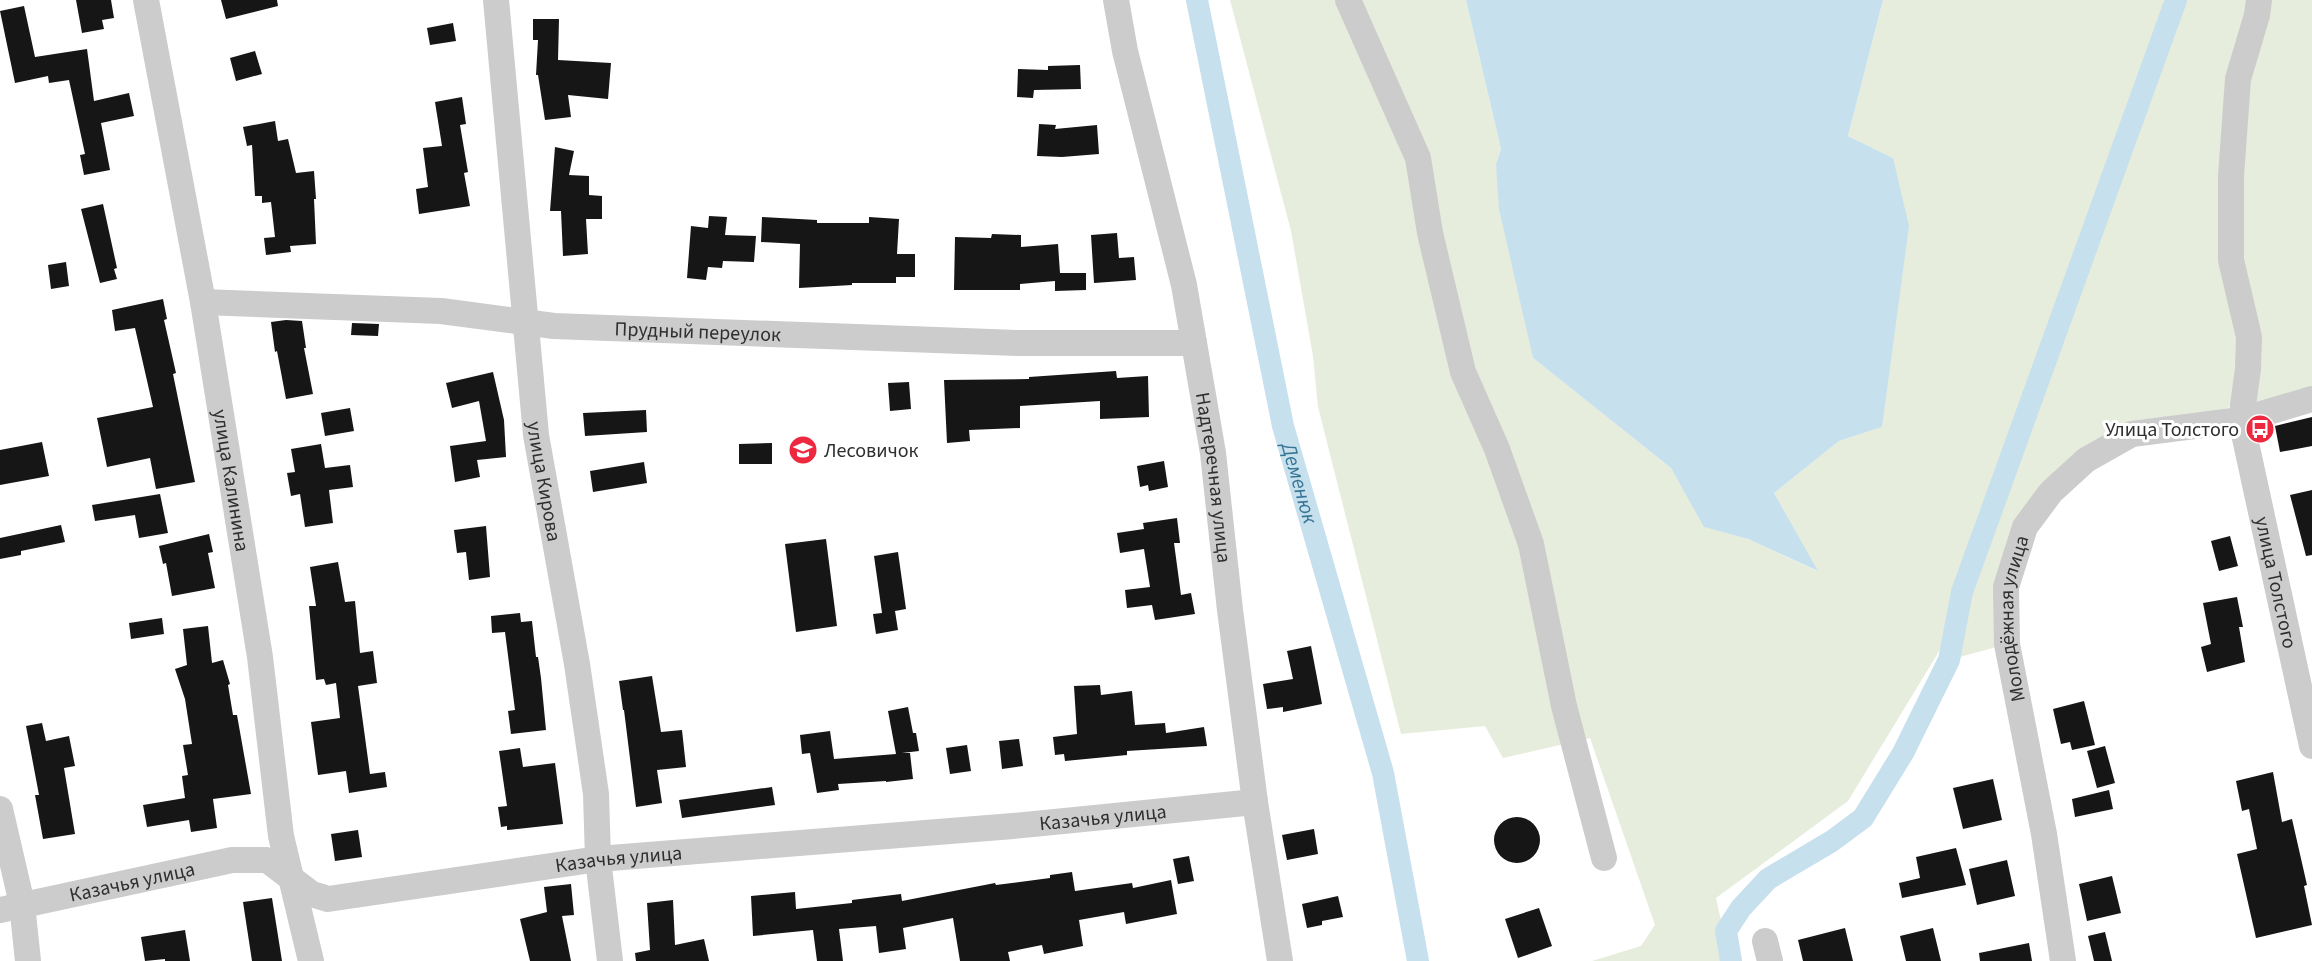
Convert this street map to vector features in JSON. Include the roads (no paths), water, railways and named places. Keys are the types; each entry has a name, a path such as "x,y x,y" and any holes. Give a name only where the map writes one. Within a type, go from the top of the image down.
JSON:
{"street":[{"name":"улица Калинина","path":"146,0 203,302 260,657 281,836 310,961"},
{"name":"улица Кирова","path":"496,0 536,435 577,664 597,794 598,859 610,961"},
{"name":"Надтеречная улица","path":"1116,0 1125,51 1184,285 1213,453 1230,610 1255,802 1280,961"},
{"path":"1348,0 1418,158 1430,233 1464,372 1497,448 1531,544 1563,706 1604,858"},
{"path":"2241,420 2248,369 2249,337 2231,260 2231,176 2238,79 2257,15 2259,0"},
{"name":"Прудный переулок","path":"203,302 441,311 554,326 1018,343 1194,343"},
{"name":"Молодёжная улица","path":"2063,961 2044,834 2007,644 2006,587 2025,527 2051,492 2086,460 2132,434 2241,420 2312,399"},
{"name":"улица Толстого","path":"2241,420 2312,746"},
{"name":"Казачья улица","path":"11,907 232,860 267,860 312,894 328,899 346,898 598,859 1001,827 1255,802"},
{"path":"0,809 11,907 28,961"}],"water":[{"path":"1466,0 1883,0 1848,136 1893,158 1909,226 1882,427 1839,441 1774,493 1818,571 1748,539 1704,527 1671,468 1533,358 1499,209 1496,164 1501,149"}],"waterway":[{"name":"Деменюк","path":"1197,0 1283,426 1383,773 1418,961"},
{"path":"1731,961 1726,931 1741,908 1768,879 1832,841 1863,818 1903,753 1949,660 1962,592 2176,0"}],"place":[{"name":"Улица Толстого","path":"2260,429"},
{"name":"Лесовичок","path":"803,450"}]}
